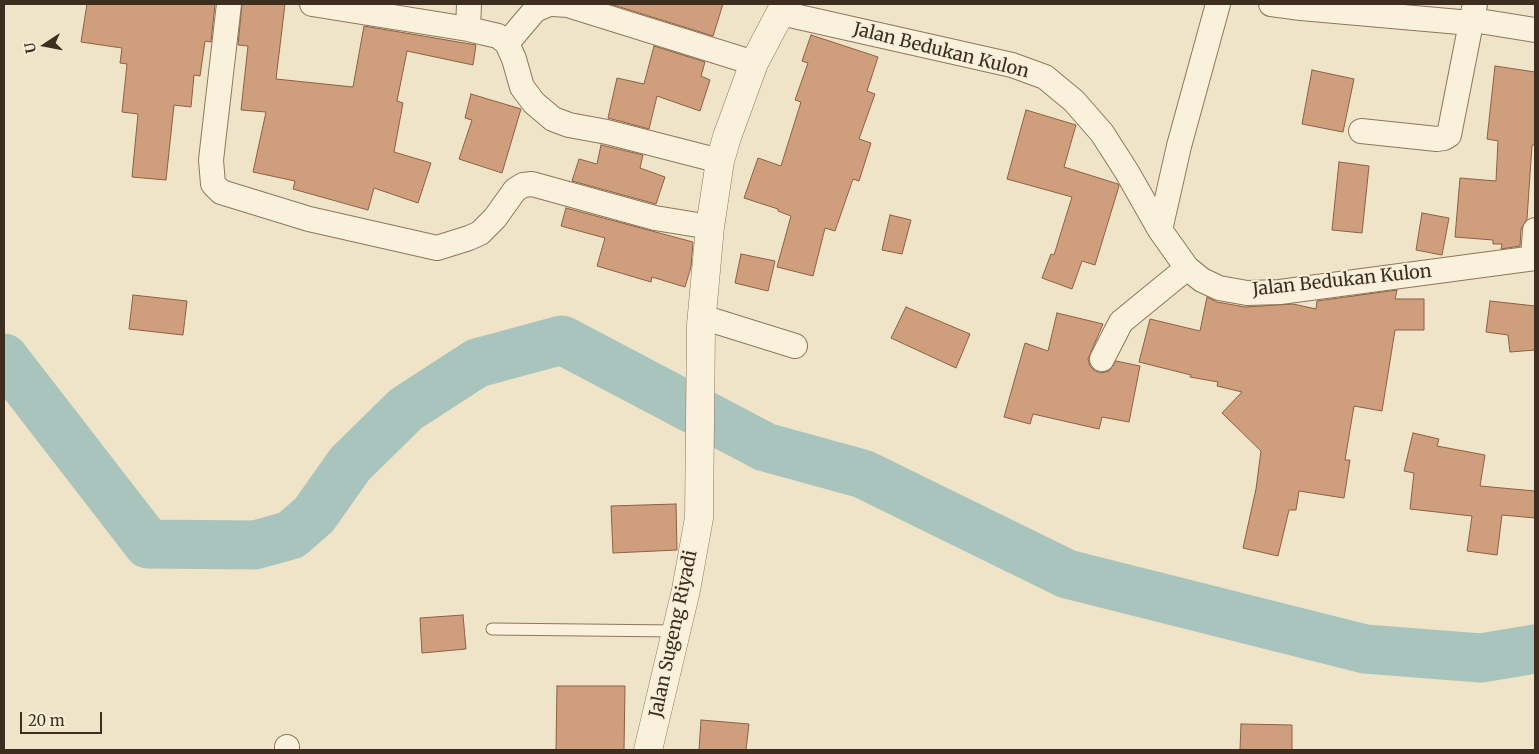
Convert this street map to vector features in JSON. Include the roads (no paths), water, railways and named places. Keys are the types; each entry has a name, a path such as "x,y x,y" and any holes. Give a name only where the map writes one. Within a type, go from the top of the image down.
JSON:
{"street":[{"path":"229,4 211,160 213,184 221,192 309,219 437,248 480,233 495,218 515,190 523,185 532,184 655,218 710,227"},
{"path":"312,4 468,29 498,36 507,43 522,87 534,103 553,119 569,125 607,132 720,161"},
{"path":"468,29 469,4"},
{"path":"507,43 535,10 549,4"},
{"path":"553,4 568,4 754,63"},
{"path":"1160,230 1179,146 1218,4"},
{"path":"1271,4 1301,8 1473,16 1535,30"},
{"name":"Jalan Sugeng Riyadi","path":"648,750 686,590 699,518 701,321 710,227 720,161 729,130 754,63 783,9"},
{"name":"Jalan Bedukan Kulon","path":"783,9 1012,64 1045,77 1074,101 1102,133 1160,230 1187,268 1202,280 1219,288 1247,293 1272,292 1534,258"},
{"path":"1361,131 1437,139 1449,135 1473,16"},
{"path":"1534,258 1535,230"},
{"path":"1102,359 1120,322 1187,268"},
{"path":"701,321 795,346"}],"lane":[{"path":"492,629 676,631"}],"waterway":[{"path":"4,358 148,544 255,545 291,535 314,515 350,464 406,409 477,363 562,340 765,447 863,474 1067,574 1365,649 1481,658 1535,649"}]}
